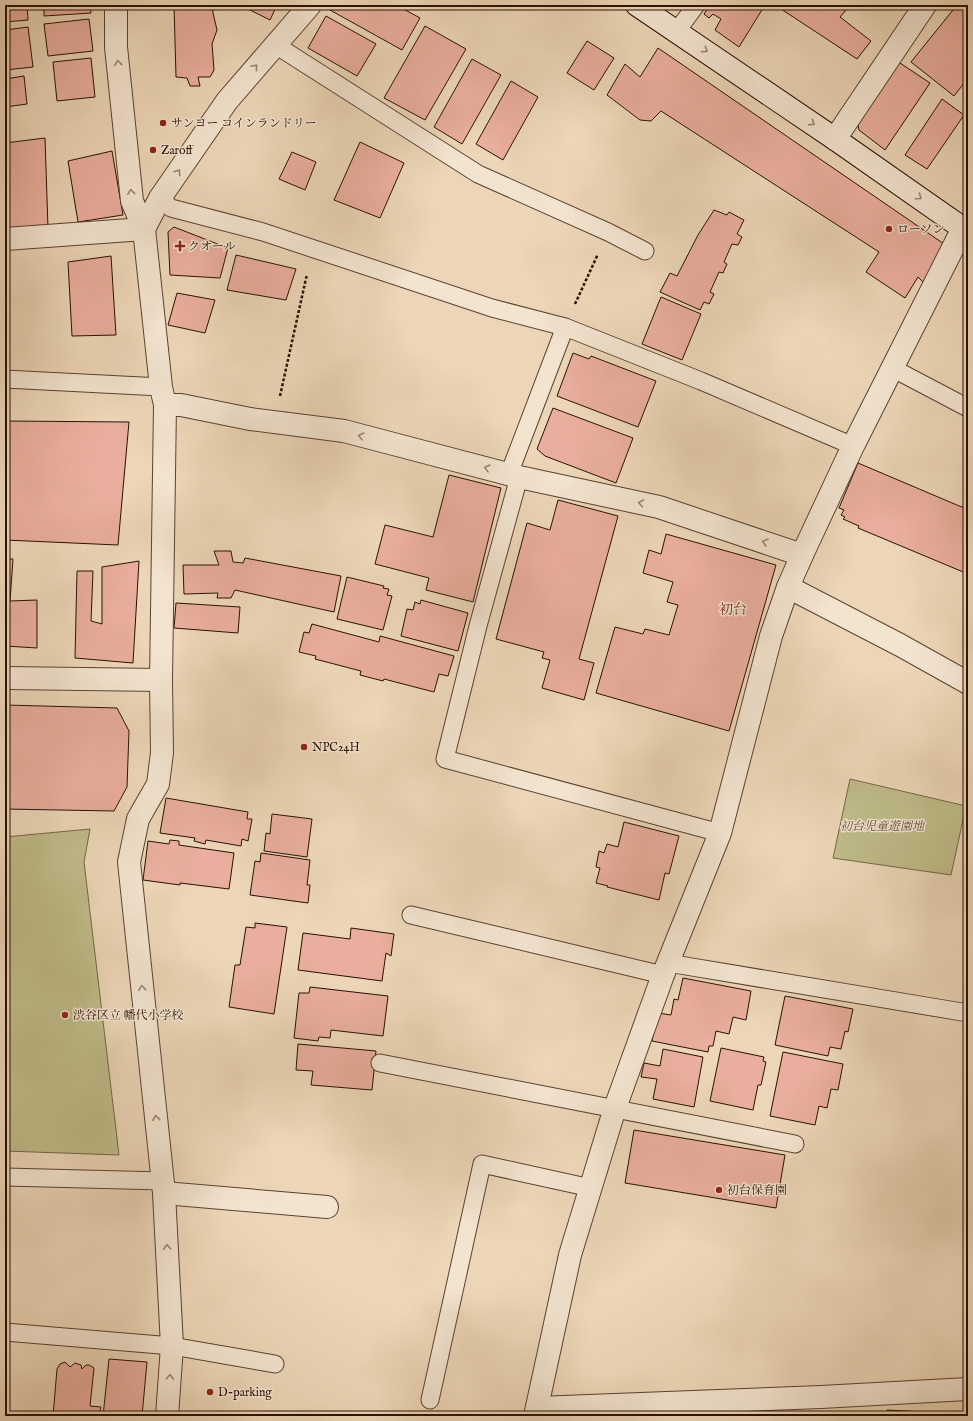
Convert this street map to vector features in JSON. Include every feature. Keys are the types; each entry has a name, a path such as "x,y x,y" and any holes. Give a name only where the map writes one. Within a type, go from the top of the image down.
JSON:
{"street":[{"path":"116,5 116,48 132,201 144,229 163,396 161,680 162,753 158,784 138,819 129,862 163,1187 172,1346 167,1416"},
{"path":"144,229 160,198 227,101 274,44 310,5"},
{"path":"637,5 966,226 853,446 788,587 771,636 720,833 666,969 615,1108 570,1255 536,1412 968,1389"},
{"path":"836,139 925,5"},
{"path":"5,239 144,229"},
{"path":"163,396 181,404 250,419 344,431 514,475 659,506 802,555"},
{"path":"788,587 900,645 968,684"},
{"path":"5,678 161,680"},
{"path":"163,1187 327,1207"}],"lane":[{"path":"677,32 696,5"},
{"path":"274,44 478,174 608,232 645,251"},
{"path":"160,198 171,208 263,232 492,308 565,327 701,381 853,446"},
{"path":"565,327 514,475 445,759 720,833"},
{"path":"892,368 968,408"},
{"path":"5,379 163,396"},
{"path":"411,915 666,969 968,1012"},
{"path":"380,1063 795,1144"},
{"path":"430,1400 482,1164 591,1188"},
{"path":"5,1177 163,1187"},
{"path":"5,1332 172,1346 275,1364"}],"path":[{"path":"565,327 608,232"},
{"path":"274,422 298,310 313,249"}],"green space":[{"name":"初台児童遊園地","path":"850,779 966,806 951,875 833,858"},
{"path":"90,829 84,862 119,1155 5,1151 5,837"}],"building":[{"path":"5,5 27,5 28,20 5,22"},
{"path":"44,5 90,5 91,13 44,16"},
{"path":"174,5 213,5 213,13 217,30 212,44 214,70 210,77 198,77 200,86 190,86 187,78 176,77"},
{"path":"240,5 277,5 270,20"},
{"path":"333,5 396,5 420,18 402,50 330,10"},
{"path":"710,5 765,5 739,47 715,30 721,19 713,14 709,18 704,14"},
{"path":"775,5 839,5 846,10 840,17 871,41 857,59"},
{"path":"957,5 968,5 968,78 954,96 911,62"},
{"path":"326,16 376,44 357,76 308,48"},
{"path":"89,19 93,51 48,56 44,24"},
{"path":"425,26 466,49 425,120 384,98"},
{"path":"28,27 33,67 5,70 5,30"},
{"path":"587,41 614,58 594,90 567,73"},
{"path":"658,48 947,246 924,283 918,277 905,298 866,272 879,252 661,111 651,121 640,120 607,95 625,64 640,77"},
{"path":"91,58 95,97 57,101 53,62"},
{"path":"472,59 501,75 462,144 434,127"},
{"path":"897,61 930,83 885,150 859,130 857,119"},
{"path":"24,76 27,104 5,107 5,79"},
{"path":"511,81 538,97 503,160 476,144"},
{"path":"942,99 964,115 927,169 905,155"},
{"path":"45,138 48,228 5,230 5,143"},
{"path":"360,142 404,163 380,218 334,200"},
{"path":"112,151 123,215 78,222 68,161"},
{"path":"292,152 316,162 305,190 279,179"},
{"path":"714,210 727,215 729,212 744,220 737,234 742,237 738,245 732,244 724,262 727,264 723,273 719,272 710,292 714,294 709,304 704,302 700,310 660,292 670,273 677,276 698,235"},
{"path":"174,227 228,248 220,278 170,275 168,232"},
{"path":"236,255 296,269 286,300 227,290"},
{"path":"111,256 116,335 72,336 68,262"},
{"path":"177,293 215,300 205,333 168,325"},
{"path":"661,297 701,314 682,360 642,344"},
{"path":"573,353 589,359 591,356 656,381 638,427 557,396"},
{"path":"553,408 633,438 616,483 545,456 537,449"},
{"path":"5,421 129,422 118,545 5,540"},
{"path":"858,463 964,508 968,498 968,574 858,528 859,526 843,519 845,517 841,515 844,510 839,508"},
{"path":"449,475 501,488 473,602 426,590 429,578 375,564 385,525 433,537"},
{"path":"558,500 618,516 579,659 594,663 584,700 542,688 550,660 542,658 544,652 496,639 527,523 550,530"},
{"path":"666,534 776,565 729,731 596,693 615,627 643,634 645,629 669,635 678,605 667,602 673,582 643,573 649,550 661,554"},
{"path":"214,551 231,551 233,562 243,563 245,558 341,576 334,612 235,590 231,598 217,598 218,593 184,594 183,565 219,565"},
{"path":"5,559 13,559 10,601 37,600 37,648 5,646"},
{"path":"139,561 133,663 75,658 77,571 93,571 91,621 102,624 102,567"},
{"path":"347,577 384,586 383,588 389,589 387,595 392,596 383,630 337,619"},
{"path":"421,600 468,613 458,651 401,636 407,609 413,610 415,602 420,604"},
{"path":"176,603 240,607 238,633 174,628"},
{"path":"312,624 379,642 380,636 454,656 448,676 439,674 434,692 384,679 383,681 360,675 361,671 315,659 316,656 299,652 304,632 309,633"},
{"path":"5,705 117,708 129,731 127,787 114,811 5,809"},
{"path":"166,798 248,812 247,819 252,819 248,841 242,839 241,846 206,840 205,844 194,841 195,838 160,833"},
{"path":"272,814 312,819 307,857 264,851 266,833 270,834"},
{"path":"624,822 679,836 669,874 665,873 659,900 596,883 600,868 596,867 599,851 604,853 607,844 618,847"},
{"path":"170,840 179,841 179,845 234,853 229,889 143,880 148,841 169,844"},
{"path":"261,853 310,860 307,885 310,885 308,903 250,895 255,861 260,862"},
{"path":"255,923 287,927 274,1014 229,1007 235,965 240,965 246,927 255,928"},
{"path":"351,928 394,934 391,956 386,953 382,981 298,970 303,933 350,939"},
{"path":"683,978 751,991 746,1020 733,1017 729,1034 716,1031 713,1046 709,1046 708,1052 652,1041 658,1013 671,1015 674,999 678,1000"},
{"path":"310,987 388,996 383,1036 331,1030 330,1038 319,1037 318,1041 294,1038 299,993 309,993"},
{"path":"785,996 853,1009 848,1032 845,1031 841,1049 830,1047 828,1056 775,1045"},
{"path":"298,1044 376,1051 372,1090 311,1085 313,1071 296,1070"},
{"path":"721,1048 764,1057 763,1061 766,1062 761,1085 758,1085 753,1110 710,1101"},
{"path":"663,1049 703,1057 694,1107 653,1099 657,1079 641,1077 644,1063 660,1066"},
{"path":"783,1052 843,1064 838,1090 831,1089 827,1108 819,1106 815,1125 770,1116"},
{"path":"634,1130 785,1155 776,1208 625,1183"},
{"path":"109,1359 147,1362 142,1416 103,1416"},
{"path":"65,1362 70,1367 75,1363 81,1365 82,1369 86,1365 94,1368 90,1406 101,1407 99,1416 53,1416 57,1369 60,1364"},
{"path":"887,1410 927,1412 927,1416 887,1416"},
{"path":"741,1411 792,1416 741,1416"}],"place":[{"name":"サンヨー コインランドリー","path":"163,123"},
{"name":"Zaroff","path":"153,150"},
{"name":"ローソン","path":"889,229"},
{"name":"クオール","path":"180,246"},
{"name":"NPC24H","path":"304,747"},
{"name":"渋谷区立 幡代小学校","path":"65,1015"},
{"name":"初台保育園","path":"719,1190"},
{"name":"D-parking","path":"210,1392"}],"district":[{"name":"初台","path":"733,609"}]}
